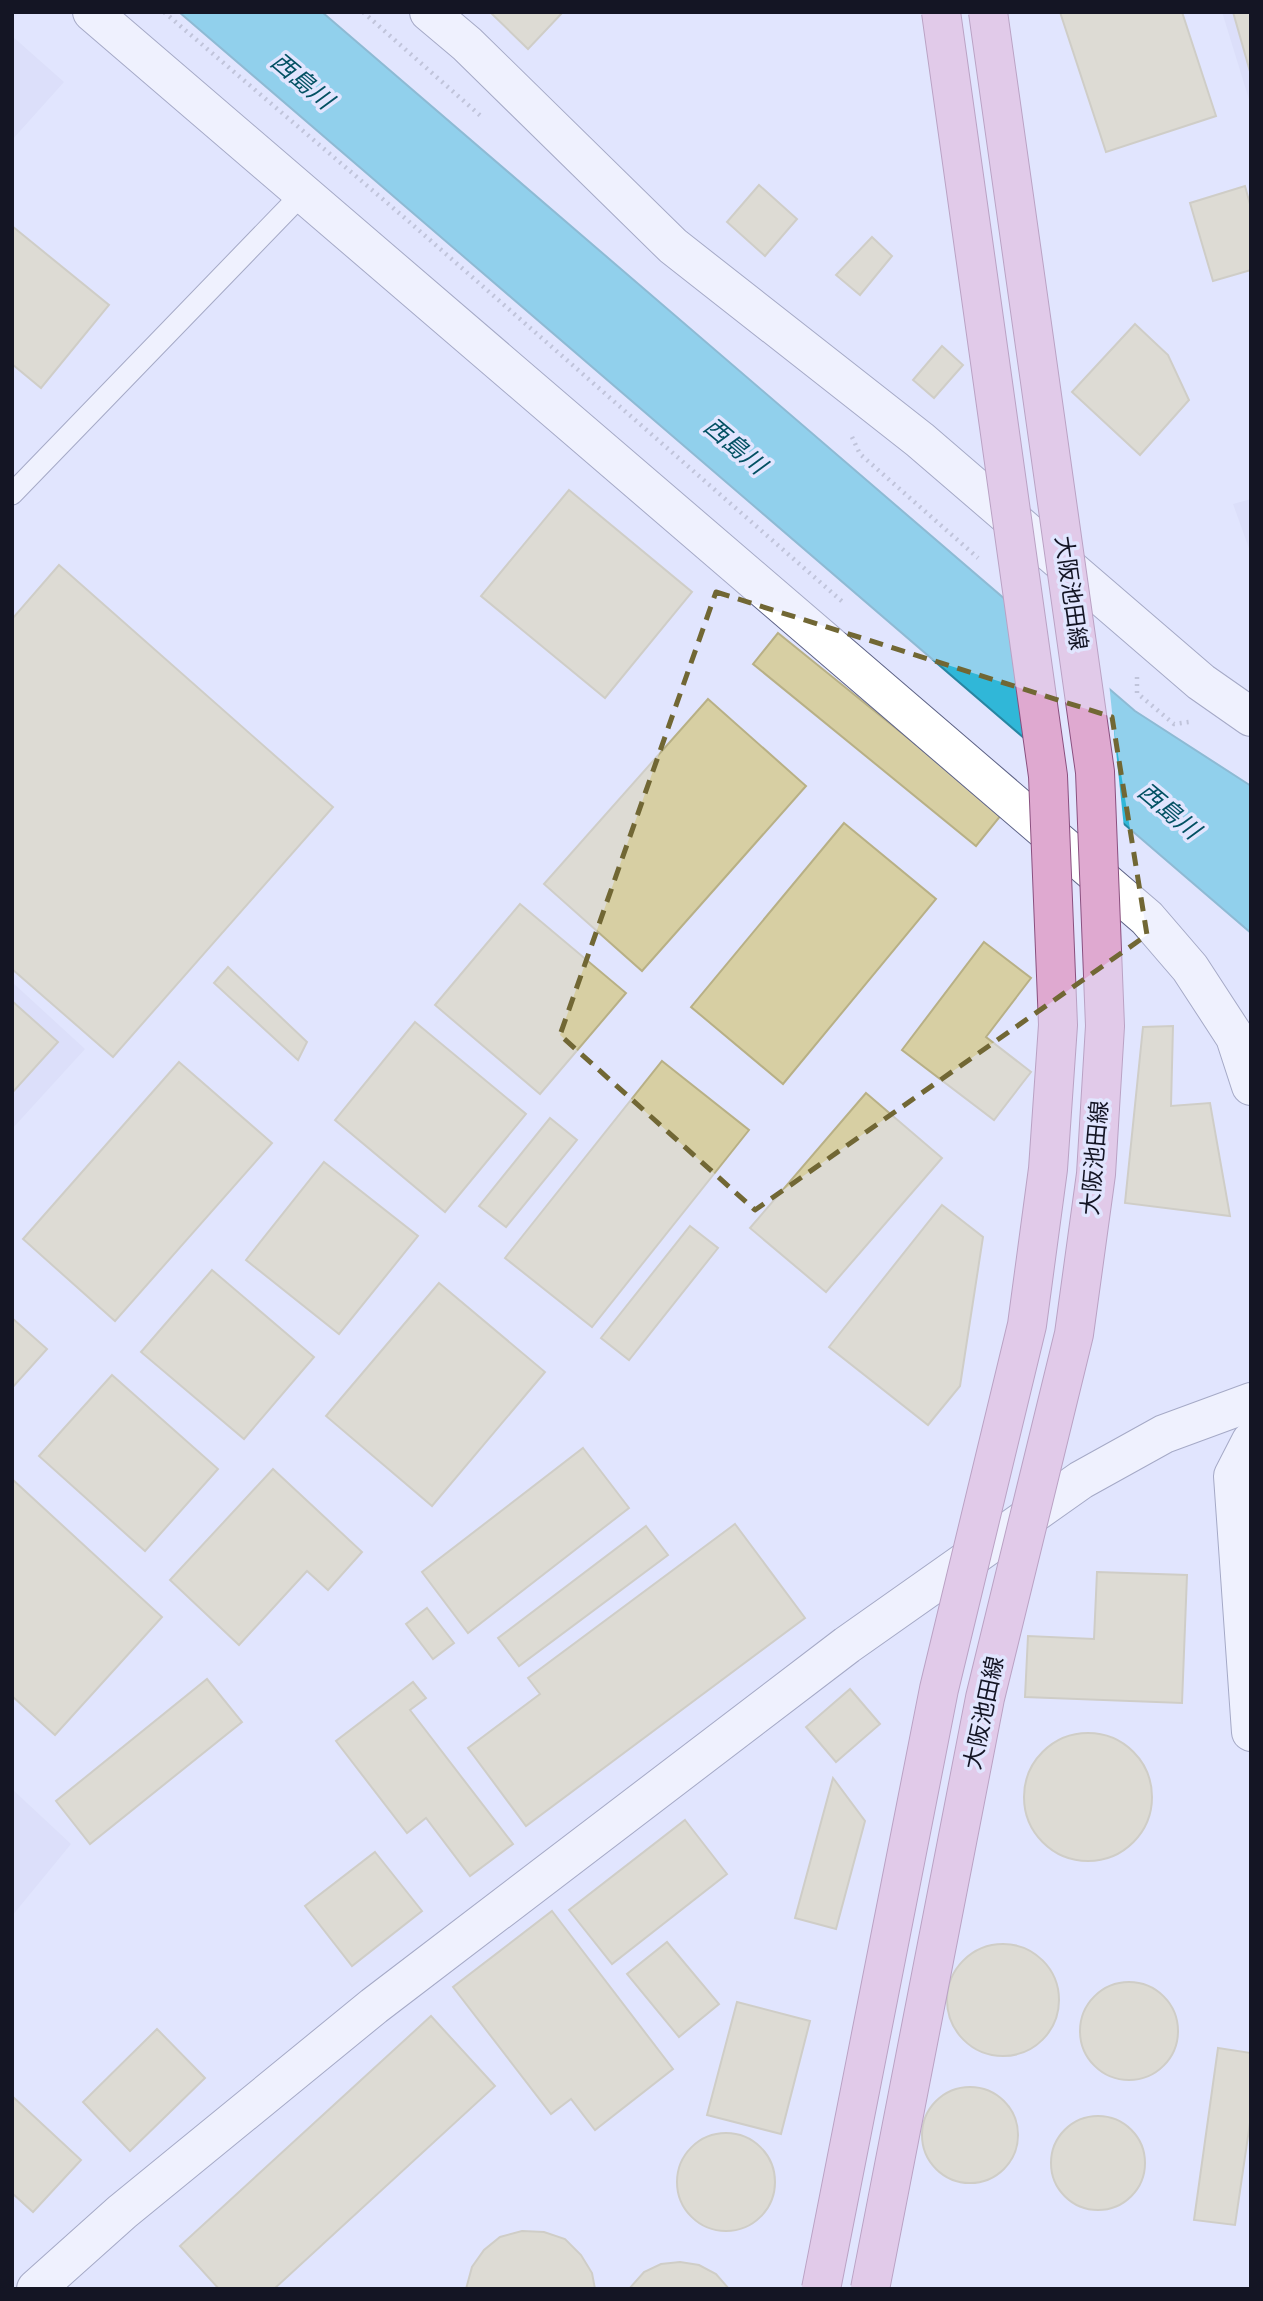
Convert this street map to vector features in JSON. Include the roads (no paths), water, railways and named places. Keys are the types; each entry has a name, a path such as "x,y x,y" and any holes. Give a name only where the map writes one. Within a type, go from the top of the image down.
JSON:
{"main road":[{"name":"大阪池田線","path":"821,2289 939,1689 1027,1325 1048,1169 1058,1025 1048,776 941,12"},
{"name":"大阪池田線","path":"870,2289 985,1698 1074,1334 1096,1174 1105,1026 1095,772 988,12"}],"street":[{"path":"92,12 1147,918 1190,968 1235,1037 1251,1086"},
{"path":"429,12 467,44 673,246 920,440 1201,682 1251,717"},
{"path":"36,2289 122,2212 374,2006 847,1645 1081,1479 1164,1434 1251,1402"},
{"path":"1251,1441 1233,1476 1251,1732"}],"lane":[{"path":"12,494 303,193"}],"water":[{"name":"西島川","path":"179,12 322,12 1135,711 1251,786 1251,933"}]}
